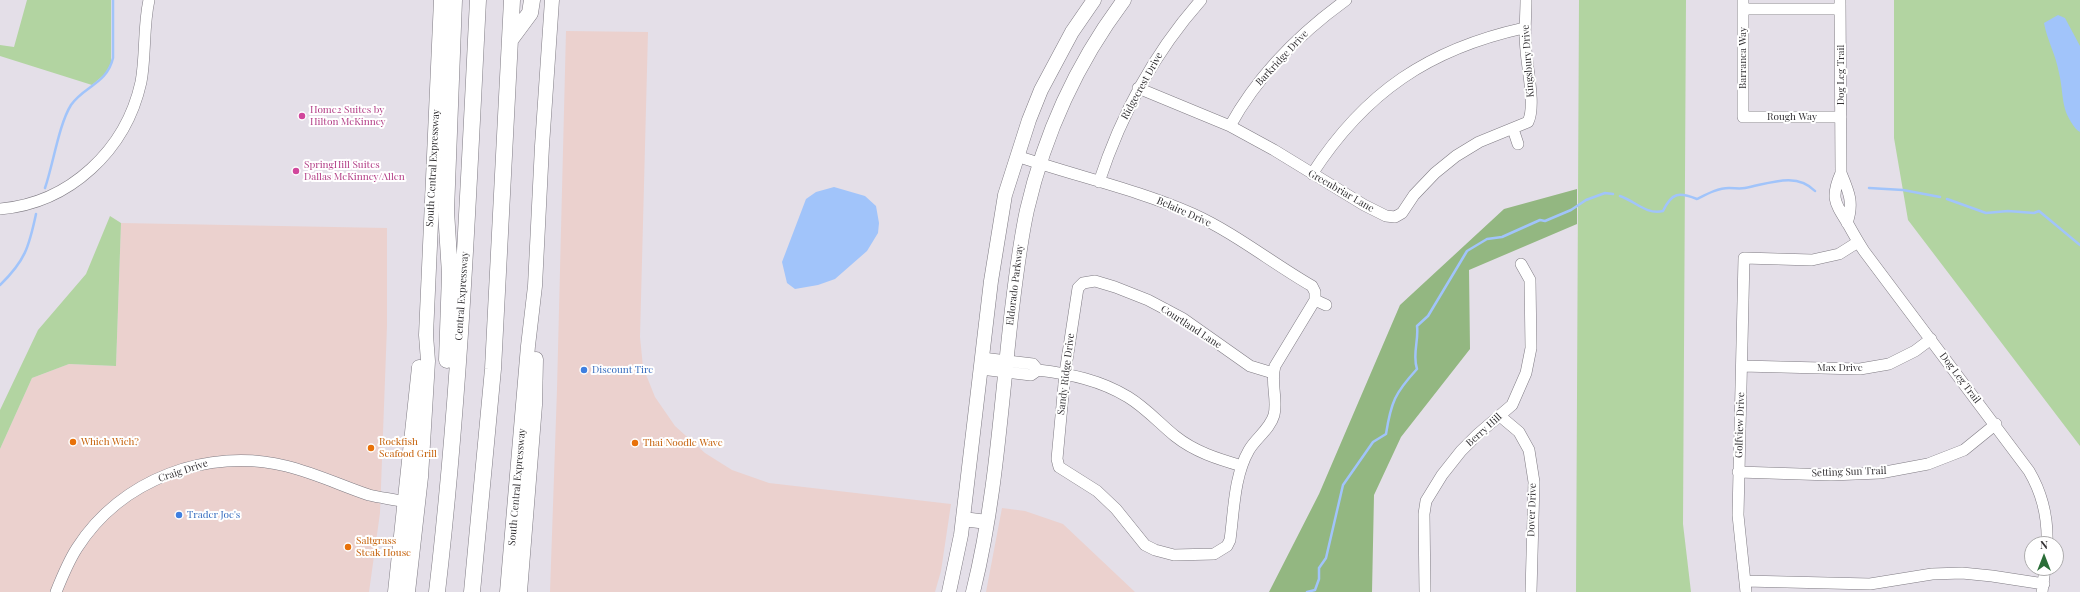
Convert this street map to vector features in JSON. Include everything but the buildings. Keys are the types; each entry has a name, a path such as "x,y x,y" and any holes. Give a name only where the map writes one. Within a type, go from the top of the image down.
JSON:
{"highway":[{"path":"452,446 446,368 450,274 446,211 454,0"},
{"name":"Central Expressway","path":"437,592 452,446 466,230 478,0"},
{"path":"472,592 493,369 512,0"},
{"path":"510,40 530,13 532,0"}],"main road":[{"name":"South Central Expressway","path":"408,592 421,477 428,361 426,335 441,0"},
{"name":"South Central Expressway","path":"507,592 528,346 535,286 542,146 552,0"},
{"path":"949,592 961,535 981,364 1001,213 1017,156 1041,90 1072,32 1094,0"},
{"name":"Eldorado Parkway","path":"973,592 987,522 1005,366 1023,231 1040,164 1066,94 1092,46 1124,0"},
{"path":"1072,32 1092,46"},
{"name":"South Central Expressway","path":"520,592 535,405 538,312 535,286"},
{"name":"South Central Expressway","path":"395,592 419,363 426,335"},
{"path":"963,519 987,522"},
{"path":"956,592 963,567 961,535"}],"street":[{"path":"0,210 37,202 72,185 93,169 116,142 133,109 140,82 149,0"},
{"name":"Ridgecrest Drive","path":"1099,182 1108,154 1138,88 1162,49 1201,0"},
{"name":"Barkridge Drive","path":"1230,126 1240,108 1274,63 1317,22 1346,0"},
{"name":"Kingsbury Drive","path":"1526,0 1524,28 1530,74 1531,112 1528,122"},
{"path":"1743,4 1840,5"},
{"name":"Barranca Way","path":"1743,4 1743,117"},
{"name":"Dog Leg Trail","path":"1840,5 1841,173 1850,199 1851,211 1847,223"},
{"path":"1312,174 1328,150 1350,123 1375,99 1402,78 1432,60 1463,45 1496,34 1524,28"},
{"name":"Greenbriar Lane","path":"1138,88 1230,126 1274,150 1364,205 1386,216 1395,217 1402,213 1414,195 1435,173 1456,156 1479,142 1528,122"},
{"name":"Rough Way","path":"1743,117 1841,117"},
{"path":"1513,129 1518,144"},
{"name":"Belaire Drive","path":"1017,156 1151,197 1179,208 1233,235 1312,286 1315,292 1315,300"},
{"name":"Dog Leg Trail","path":"1841,173 1835,186 1835,203 1858,242 1996,424 2035,480 2046,518 2047,536"},
{"name":"Golfview Drive","path":"1745,586 1739,526 1738,472 1744,258 1812,260 1839,254 1858,242"},
{"name":"Berry Hill","path":"1425,592 1424,514 1426,501 1442,475 1478,434 1512,405 1526,373 1531,348 1530,280 1521,264"},
{"name":"Courtland Lane","path":"1083,283 1095,281 1148,300 1182,318 1250,366 1273,374"},
{"name":"Sandy Ridge Drive","path":"1083,283 1078,288 1065,374 1057,459 1059,467 1097,491 1116,509 1145,545 1155,550 1174,555 1214,554 1227,546 1230,540 1237,489 1242,466"},
{"path":"981,364 1005,366 1031,375 1038,370 1079,376 1105,385 1122,394 1150,413 1191,447 1212,457 1242,466 1250,449 1269,425 1274,415 1275,404 1273,374 1278,359 1315,300 1326,305"},
{"name":"Max Drive","path":"1742,366 1860,369 1889,364 1915,351 1931,339"},
{"name":"Dover Drive","path":"1500,416 1519,432 1529,450 1534,482 1531,592"},
{"name":"Setting Sun Trail","path":"1738,472 1831,475 1880,473 1921,465 1964,450 1996,424"},
{"name":"Craig Drive","path":"56,592 77,548 93,528 115,506 155,479 196,465 219,460 246,460 286,466 371,495 405,502"},
{"path":"1745,586 1870,584 1932,574 1962,573 1992,576 2043,588 2044,576"}],"shaded area":[{"path":"566,31 648,32 640,337 643,367 655,397 675,426 705,453 732,470 769,483 951,504 941,571 935,592 550,592 557,389"},
{"path":"121,223 387,228 387,326 380,513 369,592 0,592 0,449 32,378 69,364 116,366"},
{"path":"1002,508 1025,511 1063,524 1135,592 986,592"}],"green space":[{"path":"27,0 111,0 111,63 105,74 92,85 0,56 0,45 14,47"},
{"path":"1579,0 1686,0 1683,524 1691,592 1576,592"},
{"path":"1894,0 2080,0 2080,446 1908,220 1894,138"},
{"path":"1577,189 1577,224 1469,270 1470,349 1401,437 1374,495 1372,592 1269,592 1319,494 1400,305 1504,209"},
{"path":"110,216 121,223 116,366 69,364 32,378 0,449 0,410 38,330 86,274"}],"water":[{"path":"2058,15 2065,18 2080,46 2080,132 2071,122 2065,109 2058,66 2044,23"},
{"path":"834,187 865,196 876,206 879,223 878,233 867,251 835,279 818,285 795,289 787,283 782,262 806,199 816,192"}],"waterway":[{"path":"45,188 63,123 71,105 82,93 101,79 110,67 113,58 113,0"},
{"path":"1620,196 1646,209 1657,212 1663,211 1670,200 1677,195 1685,195 1697,199 1721,189 1745,188 1782,180 1799,182 1807,185 1815,191"},
{"path":"1869,188 1903,190 1940,197"},
{"path":"1307,592 1315,590 1319,579 1319,568 1326,558 1343,485 1373,442 1386,434 1395,398 1417,369 1415,358 1417,326 1428,316 1467,251 1487,239 1502,237 1540,220 1545,221 1571,210 1586,200 1605,193 1613,194"},
{"path":"1947,199 1986,213 2008,211 2034,213 2039,211 2080,245"},
{"path":"0,285 21,261 31,236 36,214"}],"place":[{"name":"Home2 Suites by Hilton McKinney","path":"302,116"},
{"name":"SpringHill Suites Dallas McKinney/Allen","path":"296,171"},
{"name":"Discount Tire","path":"584,370"},
{"name":"Which Wich?","path":"73,442"},
{"name":"Thai Noodle Wave","path":"635,443"},
{"name":"Rockfish Seafood Grill","path":"371,448"},
{"name":"Trader Joe's","path":"179,515"},
{"name":"Saltgrass Steak House","path":"348,547"}]}
